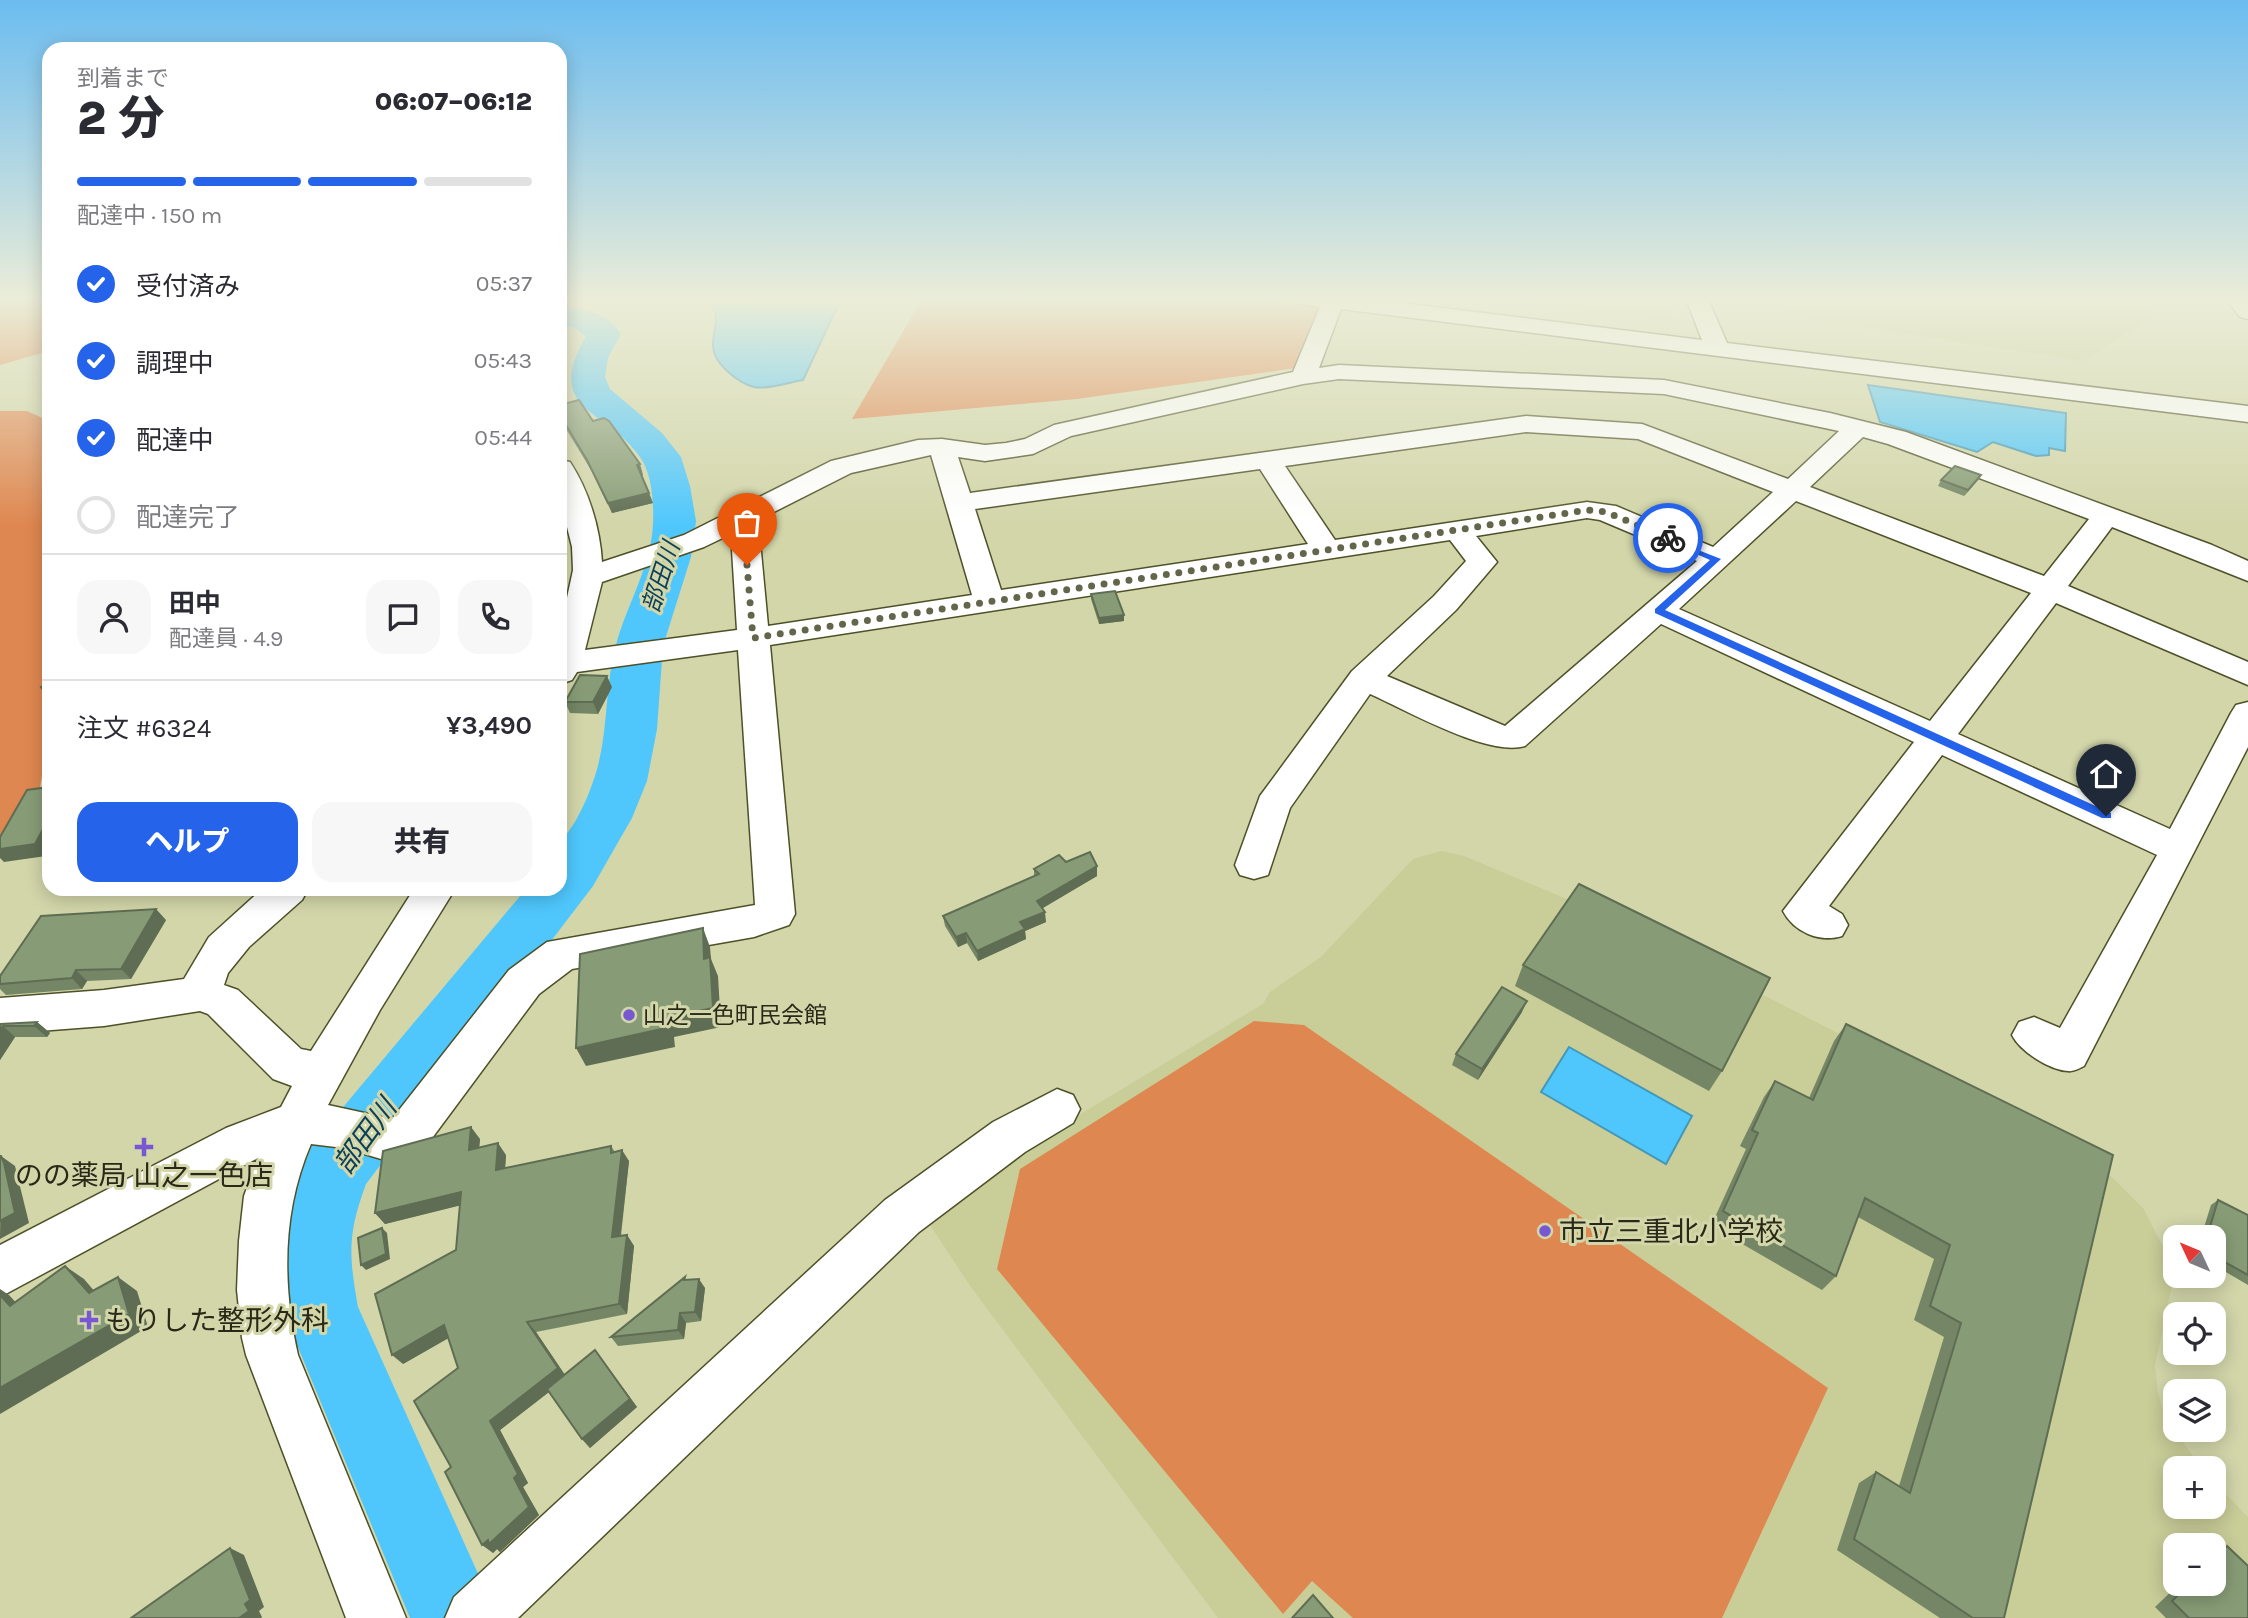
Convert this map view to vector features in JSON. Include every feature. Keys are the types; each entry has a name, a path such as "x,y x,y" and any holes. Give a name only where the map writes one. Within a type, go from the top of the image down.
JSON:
{"street":[{"path":"1068,460 1063,430 1321,375"},
{"path":"1393,375 1664,387 1858,428 1897,438 2202,551 2248,572"},
{"path":"1935,375 2248,414"},
{"path":"2062,390 2248,431"},
{"path":"959,503 1068,460 1268,460 1526,424 1642,432 2049,589 2248,674"},
{"path":"1364,679 1498,737 1513,738 1717,559 1858,428"},
{"path":"578,595 654,555 694,541 841,467 918,448 943,447 985,453 1033,446 1068,460"},
{"path":"943,447 989,601"},
{"path":"1268,460 1327,550"},
{"path":"567,482 586,531 578,595 567,645"},
{"path":"567,667 1587,510 1606,512 1717,559"},
{"path":"0,1272 242,1143 320,1125 388,1140 405,1138 524,982 561,954 754,921 775,914 744,516"},
{"path":"1828,925 1803,911 2106,516"},
{"path":"1254,865 1273,805 1364,679 1445,603 1482,562 1457,530"},
{"path":"1658,611 2179,849"},
{"path":"2034,1035 2069,1053 2179,849 2248,713"},
{"path":"200,994 205,971 222,948 281,896"},
{"path":"376,1618 322,1488 272,1355 263,1319 260,1286 268,1194 320,1125 325,1072 372,989 431,896"},
{"path":"0,1016 104,1008 200,994 223,1002 289,1066 325,1072"},
{"path":"488,1607 902,1216 1009,1137 1057,1109"}],"shaded area":[{"path":"878,375 1250,375 1077,399 852,419"},
{"path":"0,411 27,411 42,418 42,775 38,800 0,847"},
{"name":"市立三重北小学校","path":"1441,851 1464,856 1574,902 1773,1000 2088,1161 2113,1178 2143,1208 2163,1247 2163,1288 2171,1288 2168,1302 2163,1302 2163,1327 2155,1365 2163,1411 2163,1442 2183,1442 2193,1456 2163,1456 2163,1519 2226,1519 2226,1494 2248,1517 2248,1618 1218,1618 971,1287 928,1222 1021,1150 1263,1004 1270,992 1321,957 1413,859"},
{"path":"1254,1021 1304,1025 1828,1388 1722,1618 1353,1618 1312,1581 1283,1614 997,1269 1020,1169"}],"water":[{"path":"732,375 806,375 803,380 759,388"},
{"path":"1868,385 2066,413 2065,451 2049,448 2049,455 2036,456 1993,442 1977,452 1880,422"},
{"path":"1569,1047 1692,1116 1666,1164 1541,1092"}],"building":[{"path":"579,400 593,421 604,418 609,421 640,464 637,465 649,493 608,503 567,427 567,403"},
{"path":"1955,466 1981,475 1968,490 1941,480"},
{"path":"1115,591 1124,615 1099,618 1091,594"},
{"path":"580,675 607,676 593,702 567,702"},
{"path":"42,788 42,831 35,844 0,849 0,837 27,790"},
{"path":"1090,852 1097,866 1037,901 1045,912 1020,922 1025,929 977,951 966,933 956,937 943,916 1039,874 1034,869 1059,855 1066,862"},
{"path":"1579,884 1770,978 1722,1071 1523,965"},
{"path":"156,909 121,969 76,970 72,978 0,984 0,976 41,916"},
{"path":"703,928 704,959 710,957 713,1008 666,1018 666,1028 576,1048 580,954"},
{"path":"1502,987 1527,1001 1482,1069 1456,1054"},
{"path":"37,1022 34,1026 3,1026 0,1030 0,1024"},
{"path":"1846,1024 2113,1155 2004,1618 1973,1618 1854,1539 1876,1472 1910,1493 1961,1323 1930,1306 1950,1245 1865,1198 1836,1276 1723,1211 1758,1133 1752,1130 1775,1081 1813,1100"},
{"path":"471,1127 469,1150 498,1143 496,1170 611,1146 611,1153 622,1150 612,1237 627,1235 619,1304 527,1322 558,1368 490,1421 518,1474 514,1478 529,1507 489,1544 488,1540 482,1545 445,1472 451,1467 414,1401 458,1368 444,1325 392,1355 375,1294 456,1250 461,1192 375,1213 383,1151"},
{"path":"0,1156 15,1213 0,1221"},
{"path":"2218,1200 2248,1215 2248,1275 2226,1263 2226,1225 2211,1225"},
{"path":"382,1228 386,1254 361,1265 358,1238"},
{"path":"65,1266 89,1293 118,1277 129,1314 0,1388 0,1295 10,1306"},
{"path":"685,1277 684,1280 699,1279 695,1312 680,1313 678,1330 611,1337"},
{"path":"595,1350 630,1399 582,1439 547,1389"},
{"path":"2226,1547 2248,1566 2248,1618 2189,1618 2172,1601 2177,1596 2226,1596"},
{"path":"230,1548 250,1600 245,1604 249,1611 239,1618 131,1618"},
{"path":"1313,1595 1333,1618 1292,1618"}],"waterway":[{"name":"部田川","path":"567,877 595,836 620,781 632,729 639,646 664,575 675,521 670,486 661,457 648,441 592,392 588,375"},
{"name":"部田川","path":"454,1618 321,1311 312,1253 322,1206 338,1166 553,896"}],"way so far":[{"path":"747,565 753,638 1587,510 1606,512 1668,538"}],"place":[{"name":"山之一色町民会館","path":"629,1015"},
{"name":"のの薬局 山之一色店","path":"144,1147"},
{"name":"市立三重北小学校","path":"1545,1231"},
{"name":"もりした整形外科","path":"89,1320"}],"route":[{"path":"1668,538 1717,559 1658,611 2106,816"}]}
